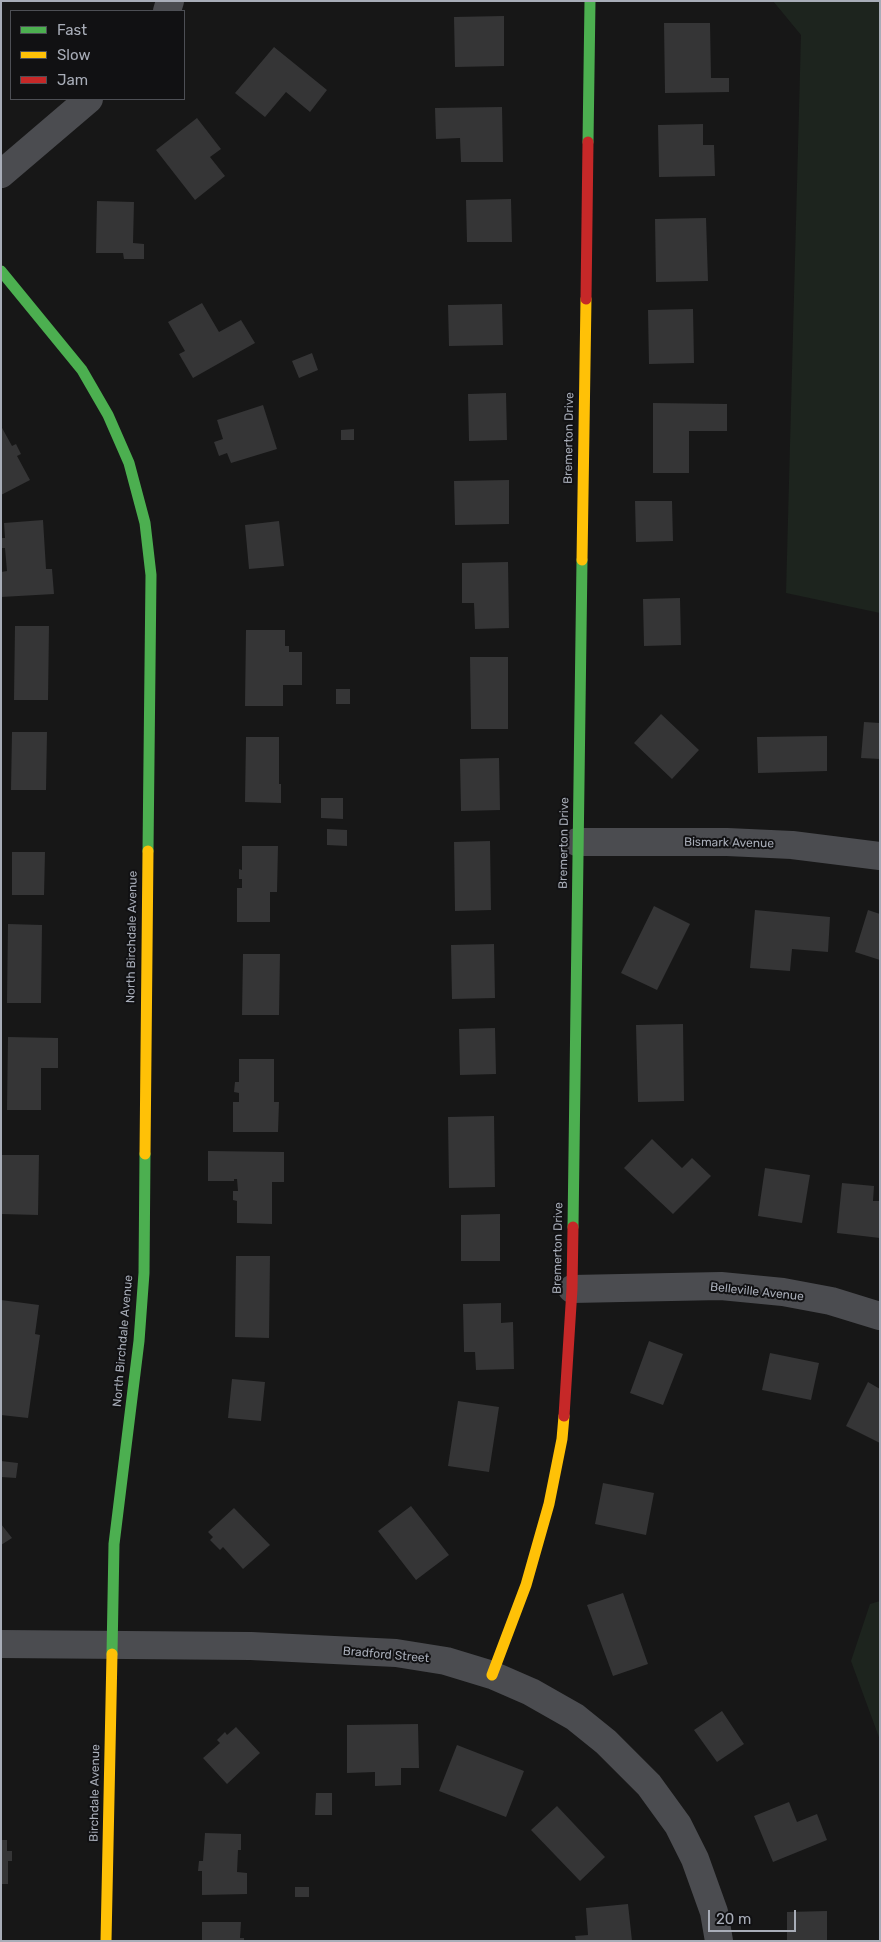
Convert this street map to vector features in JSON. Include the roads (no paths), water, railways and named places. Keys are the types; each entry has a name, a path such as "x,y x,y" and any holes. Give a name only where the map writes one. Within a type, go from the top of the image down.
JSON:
{"street":[{"name":"Bremerton Drive","path":"492,1675 526,1585 548,1504 562,1439 572,1288 590,1"},
{"path":"1,174 88,100"},
{"name":"North Birchdale Avenue","path":"1,271 68,351 108,415 129,463 145,523 152,576 144,1273 139,1341 114,1544 111,1645"},
{"name":"Bismark Avenue","path":"578,842 727,842 792,845 880,856"},
{"name":"Belleville Avenue","path":"572,1288 721,1286 783,1292 832,1301 880,1316"},
{"name":"Bradford Street","path":"1,1644 251,1646 396,1653 446,1661 492,1675 531,1692 575,1717 606,1742 649,1785 678,1825 695,1858 714,1912 719,1941"},
{"name":"Birchdale Avenue","path":"106,1941 111,1645"}]}
